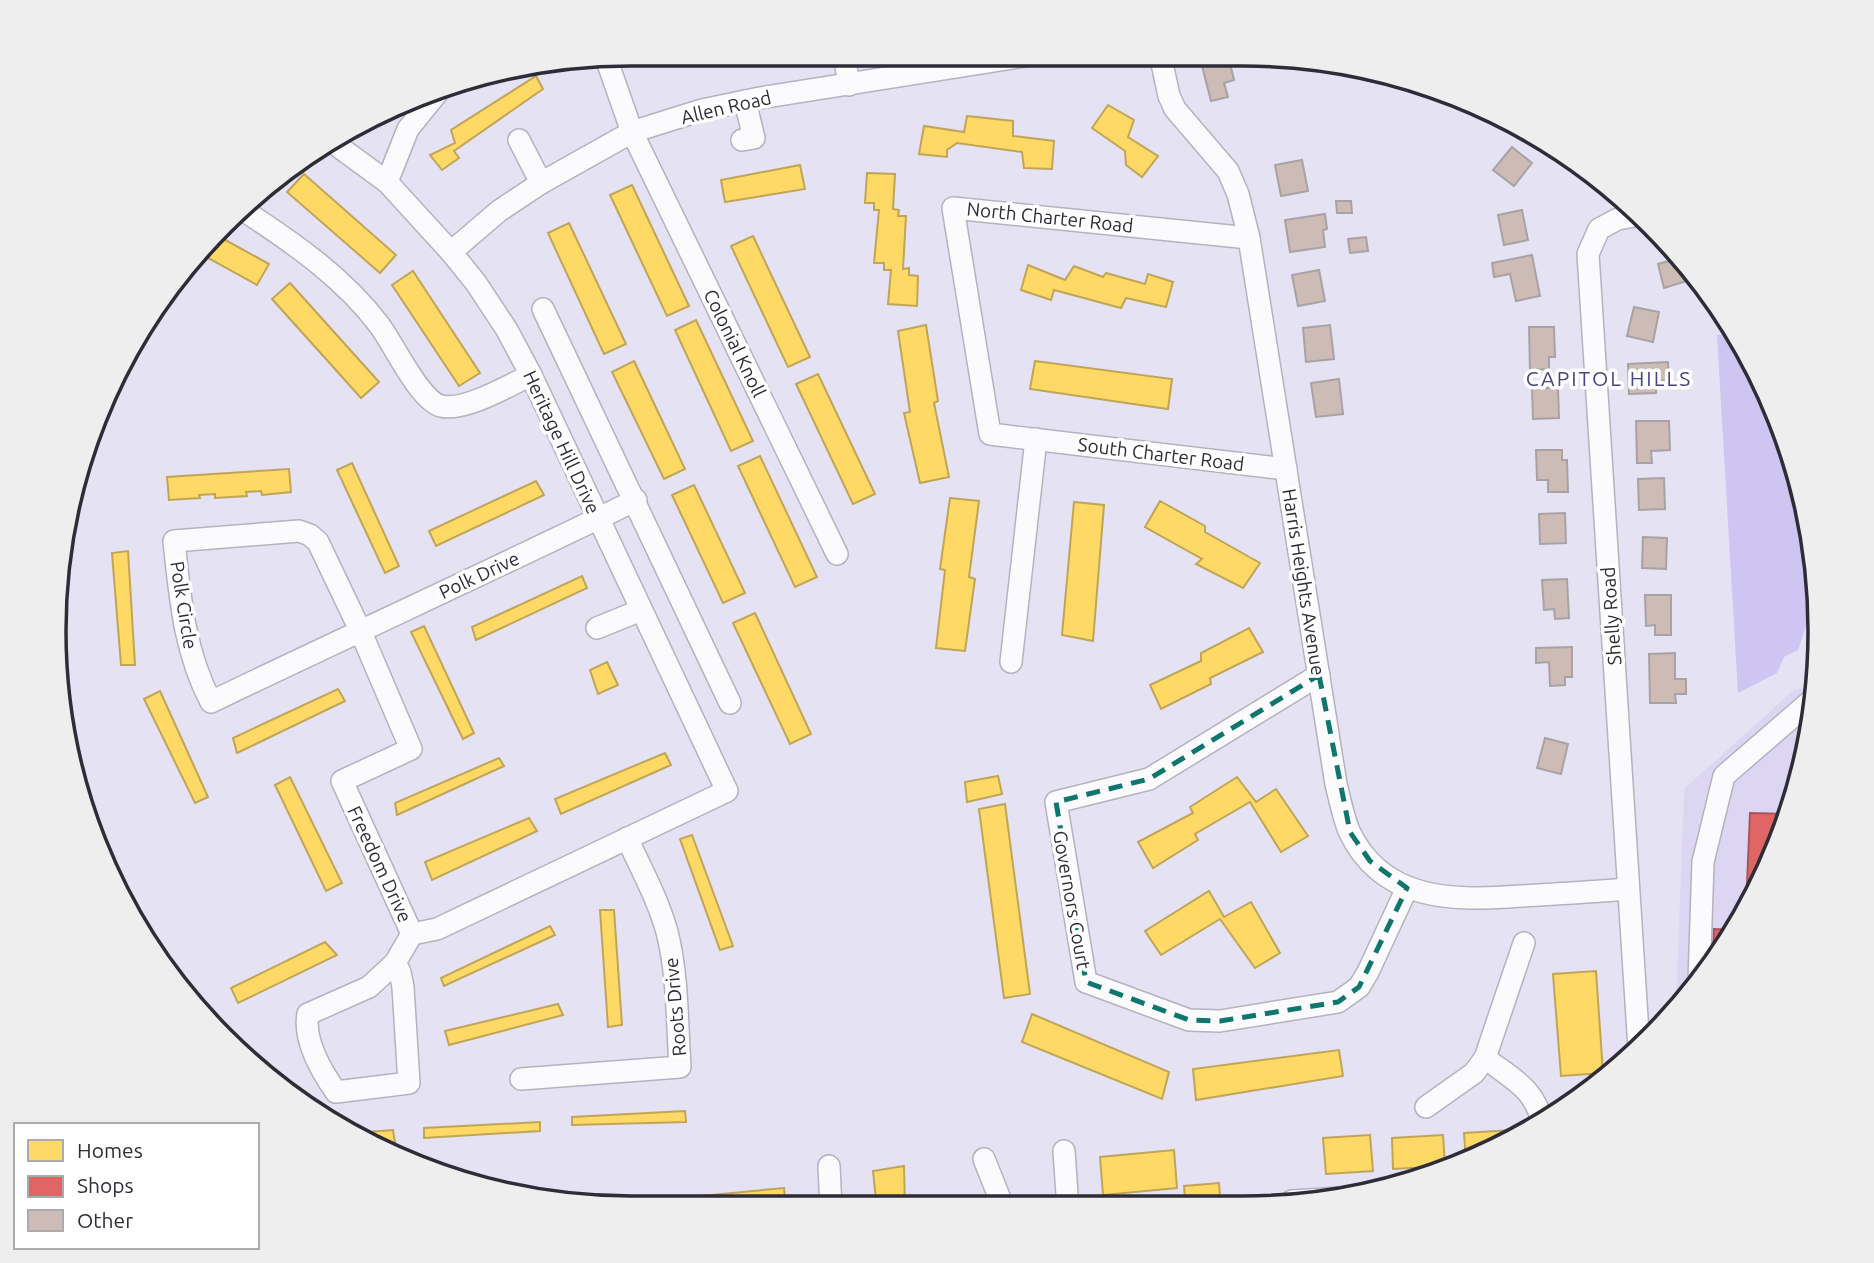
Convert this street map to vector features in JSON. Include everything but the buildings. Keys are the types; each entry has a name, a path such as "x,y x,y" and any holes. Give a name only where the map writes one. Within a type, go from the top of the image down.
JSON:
{"street":[{"path":"846,66 849,85"},
{"name":"Allen Road","path":"451,252 499,211 541,183 632,132 702,110 964,66"},
{"name":"Harris Heights Avenue","path":"1163,66 1169,96 1175,109 1228,170 1238,194 1249,238 1336,784 1350,832 1370,861 1386,875 1407,888 1440,897 1484,899 1628,889"},
{"name":"Colonial Knoll","path":"609,67 632,132 837,554"},
{"path":"742,140 754,138 745,102"},
{"path":"387,182 408,129 428,105"},
{"path":"519,140 541,183"},
{"name":"Heritage Hill Drive","path":"340,148 387,182 451,252 476,283 507,330 531,375 727,790"},
{"name":"North Charter Road","path":"990,434 953,208 1249,238"},
{"path":"250,215 292,242 339,282 380,325 426,397 440,406 458,407 531,375"},
{"name":"Shelly Road","path":"1626,217 1599,229 1588,254 1638,1035"},
{"path":"543,309 636,500 730,703"},
{"name":"South Charter Road","path":"990,434 1286,469"},
{"path":"1011,662 1036,439"},
{"name":"Polk Drive","path":"360,630 636,500"},
{"name":"Polk Circle","path":"299,531 310,534 318,542 360,630 211,702 199,680 183,626 174,541 299,531"},
{"path":"597,628 641,610"},
{"name":"Freedom Drive","path":"360,630 411,749 342,781 412,934 437,929 727,790"},
{"name":"Governors Court","path":"1319,676 1149,779 1056,802 1086,982 1189,1020 1220,1021 1338,1002 1359,987 1407,888"},
{"path":"1700,963 1703,862 1724,776 1802,708"},
{"name":"Roots Drive","path":"521,1079 680,1067 673,969 667,933 627,838"},
{"path":"395,963 403,987 409,1083 336,1092 326,1077 308,1035 308,1014 369,987 395,963 412,934"},
{"path":"1426,1107 1474,1073 1485,1058 1524,943"},
{"path":"1485,1058 1527,1090 1535,1100 1539,1112"},
{"path":"1064,1151 1067,1196"},
{"path":"984,1159 999,1196"},
{"path":"829,1166 830,1196"}],"highlighted area":[{"path":"1319,675 1350,832 1370,861 1407,888 1359,987 1338,1002 1220,1021 1189,1020 1086,982 1056,802 1149,779"}],"shaded area":[{"path":"1723,334 1732,349 1778,450 1797,521 1806,595 1807,622 1798,650 1784,657 1777,673 1738,693 1717,335"},
{"path":"1795,689 1804,689 1803,705 1797,742 1778,813 1732,914 1677,992 1684,789"}],"district":[{"name":"CAPITOL HILLS","path":"1609,379"}]}
